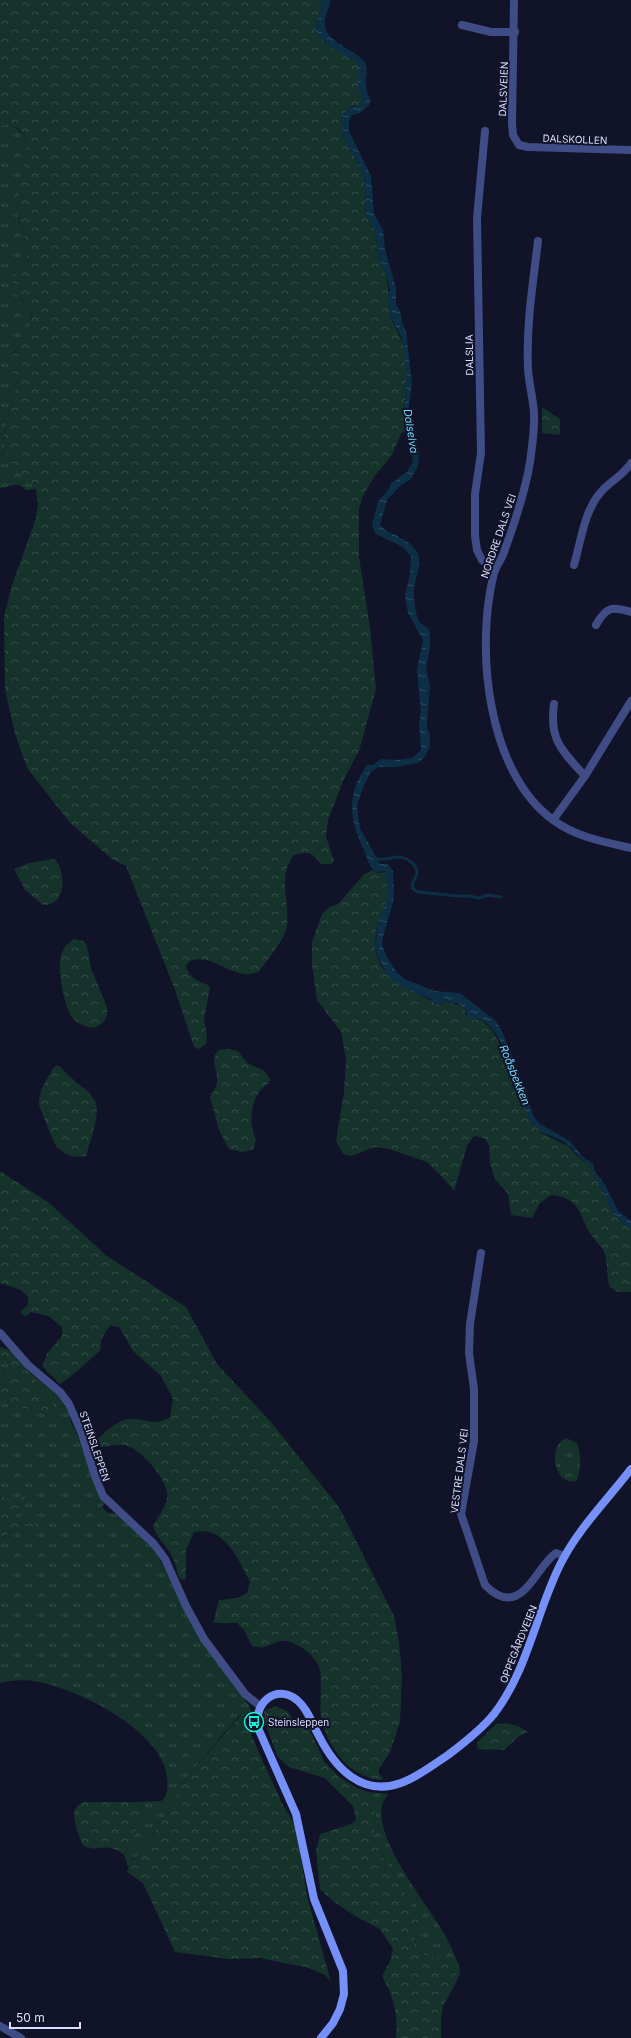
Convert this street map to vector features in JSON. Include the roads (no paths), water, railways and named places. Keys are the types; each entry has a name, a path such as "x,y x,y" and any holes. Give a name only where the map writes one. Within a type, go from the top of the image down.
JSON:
{"main road":[{"name":"OPPEGÅRDVEIEN","path":"260,1706 266,1699 275,1695 288,1695 298,1701 306,1711 330,1756 343,1772 356,1780 370,1786 384,1787 409,1780 461,1745 484,1724 500,1706 517,1676 554,1580 565,1556 631,1470"},
{"path":"260,1706 256,1717 258,1728 296,1814 303,1838 314,1899 343,1971 344,1994 340,2009 333,2023 321,2038"}],"street":[{"name":"DALSVEIEN","path":"514,0 515,32 512,124 513,135 519,145"},
{"path":"462,25 491,32 515,32"},
{"name":"DALSLIA","path":"485,131 477,218 481,453 475,494 475,536 477,550 482,560 495,571"},
{"name":"DALSKOLLEN","path":"519,145 528,147 631,150"},
{"name":"NORDRE DALS VEI","path":"538,241 529,308 528,369 534,416 530,460 520,510 503,555 495,571 485,623 485,649 489,688 501,743 513,774 521,788 553,820 573,832 601,842 631,848"},
{"path":"574,565 592,504 601,492 622,476 631,462"},
{"path":"596,625 602,614 609,609 620,608 631,612"},
{"path":"553,820 585,776 631,701"},
{"path":"554,704 552,720 554,734 560,747 585,776"},
{"name":"VESTRE DALS VEI","path":"481,1252 470,1324 469,1353 474,1389 474,1441 461,1514 485,1586 500,1596 510,1597 524,1591 538,1576 549,1557 556,1552 565,1556"},
{"name":"STEINSLEPPEN","path":"0,1333 28,1365 60,1392 69,1404 82,1434 95,1476 104,1496 154,1544 164,1560 204,1639 245,1694 260,1706"},
{"path":"0,2026 21,2038"}],"water":[{"path":"323,0 331,0 325,20 327,33 338,43 363,60 367,67 366,87 370,104 360,113 352,115 349,121 349,131 371,176 374,214 383,230 385,250 396,288 396,304 401,314 402,323 406,331 412,384 408,411 414,420 419,454 418,466 411,479 400,486 387,500 380,525 384,529 405,540 415,549 418,554 419,564 414,586 414,599 419,622 428,628 430,632 430,647 426,667 430,686 427,728 430,735 430,747 424,758 418,763 396,767 379,767 371,772 364,785 357,809 360,828 380,864 388,864 393,871 393,903 382,944 386,956 397,973 405,979 434,991 460,993 496,1021 502,1031 514,1060 534,1117 540,1124 570,1141 582,1156 593,1164 595,1172 604,1183 618,1211 631,1221 631,1230 614,1215 590,1166 563,1141 538,1129 529,1118 519,1095 505,1051 499,1038 491,1028 482,1020 468,1018 465,1009 459,1004 445,1001 438,1006 435,1005 431,999 412,992 394,981 387,975 374,944 377,938 376,931 378,922 388,896 386,873 385,871 375,872 368,862 355,828 352,807 353,797 360,776 367,765 373,765 381,759 397,760 412,758 421,750 419,724 421,711 417,670 423,640 408,613 405,595 410,574 411,557 403,547 376,534 372,526 378,502 388,490 391,483 407,472 413,461 407,421 404,412 407,375 402,338 389,314 388,295 390,290 387,277 379,260 375,231 365,213 366,202 364,177 343,137 341,116 350,107 359,106 363,101 358,89 359,67 356,61 333,49 318,35 316,28"}],"waterway":[{"path":"373,857 378,859 397,857 407,859 416,867 417,873 412,885 413,889 418,892 479,898 488,895 501,897"}],"place":[{"name":"Steinsleppen","path":"254,1722"}],"water label":[{"name":"Dalselva","path":"411,431"},
{"name":"Roåsbekken","path":"515,1075"}]}
